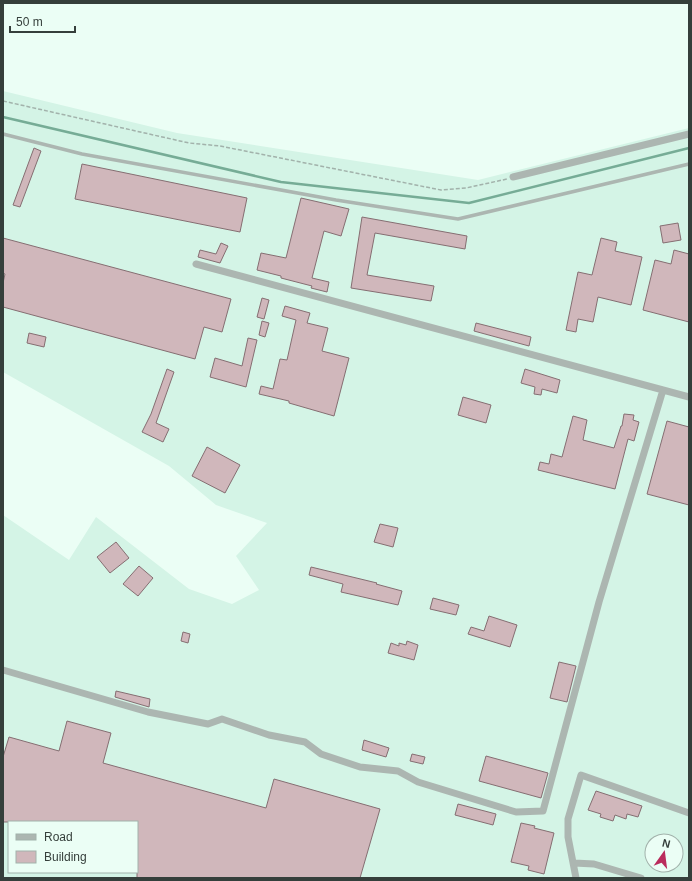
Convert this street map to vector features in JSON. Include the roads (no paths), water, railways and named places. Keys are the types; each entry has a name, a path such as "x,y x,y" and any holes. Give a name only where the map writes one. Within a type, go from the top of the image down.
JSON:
{"street":[{"path":"512,178 689,134"},
{"path":"196,264 689,397"},
{"path":"3,670 148,712 208,724 222,719 269,735 305,742 321,754 360,767 398,771 418,782 516,812 543,811 599,602 663,390"},
{"path":"574,877 574,863 568,837 568,819 581,775 689,812"},
{"path":"574,863 594,864 641,878"}],"lane":[{"path":"3,134 82,154 336,200 458,219 689,164"}],"waterway":[{"path":"3,117 281,182 469,203 689,148"}]}
